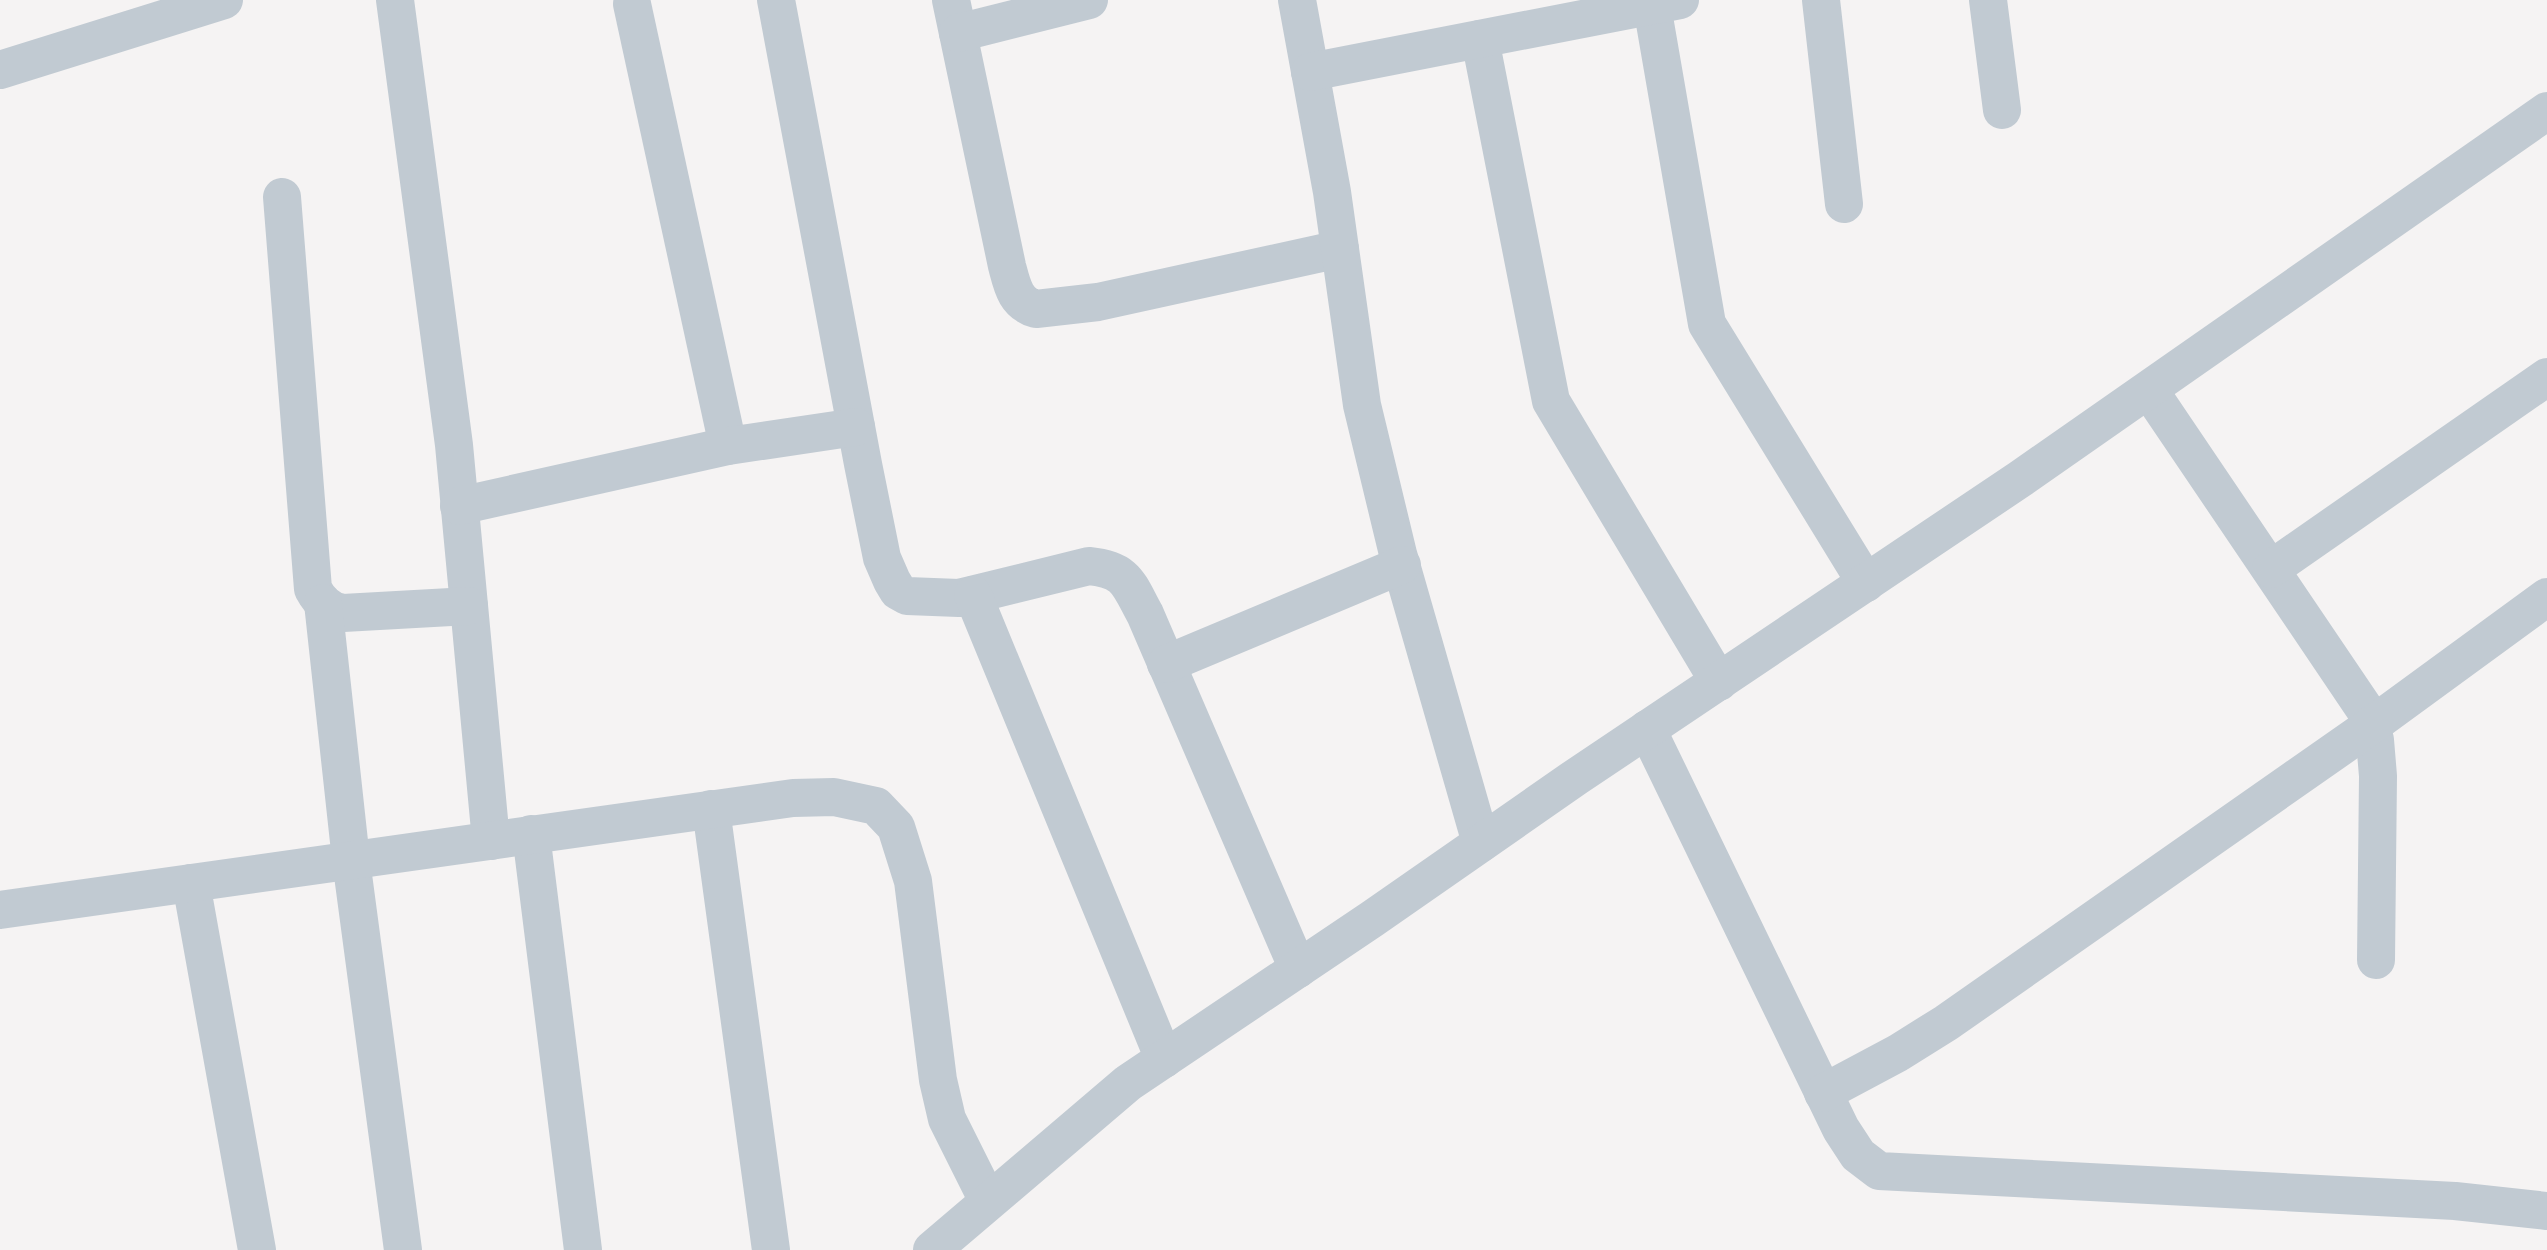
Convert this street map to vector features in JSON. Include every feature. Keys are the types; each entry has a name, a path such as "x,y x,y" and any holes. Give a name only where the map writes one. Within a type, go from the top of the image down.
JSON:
{"street":[{"path":"0,70 224,0"},
{"path":"395,0 454,445 491,841"},
{"path":"776,0 882,558 898,591 907,596 959,598 1089,566 1108,568 1126,579 1145,614 1298,969"},
{"path":"1089,0 955,16 1007,266 1014,291 1027,306 1036,309 1098,302 1340,249"},
{"path":"1297,0 1340,249 1363,405 1402,565 1481,844"},
{"path":"1821,0 1844,204"},
{"path":"1988,0 2002,110"},
{"path":"1310,72 1661,2 1707,324 1866,583"},
{"path":"632,4 728,446"},
{"path":"1480,39 1551,401 1719,682"},
{"path":"932,1250 1128,1083 2149,390 2547,111"},
{"path":"282,197 313,589 334,612 469,607"},
{"path":"2271,569 2547,377"},
{"path":"2149,390 2368,714 2372,725 2378,776 2376,960"},
{"path":"460,506 728,446 856,427"},
{"path":"1166,664 1402,565"},
{"path":"973,595 1164,1059"},
{"path":"1823,1093 1898,1053 1946,1023 2372,725 2547,597"},
{"path":"323,603 351,860 403,1250"},
{"path":"1647,729 1823,1093 1858,1155 1879,1171 2441,1201 2547,1211"},
{"path":"0,910 793,798 834,797 876,806 896,828 913,881 938,1080 947,1119 988,1201"},
{"path":"711,809 771,1250"},
{"path":"531,834 583,1250"},
{"path":"191,883 257,1250"}]}
